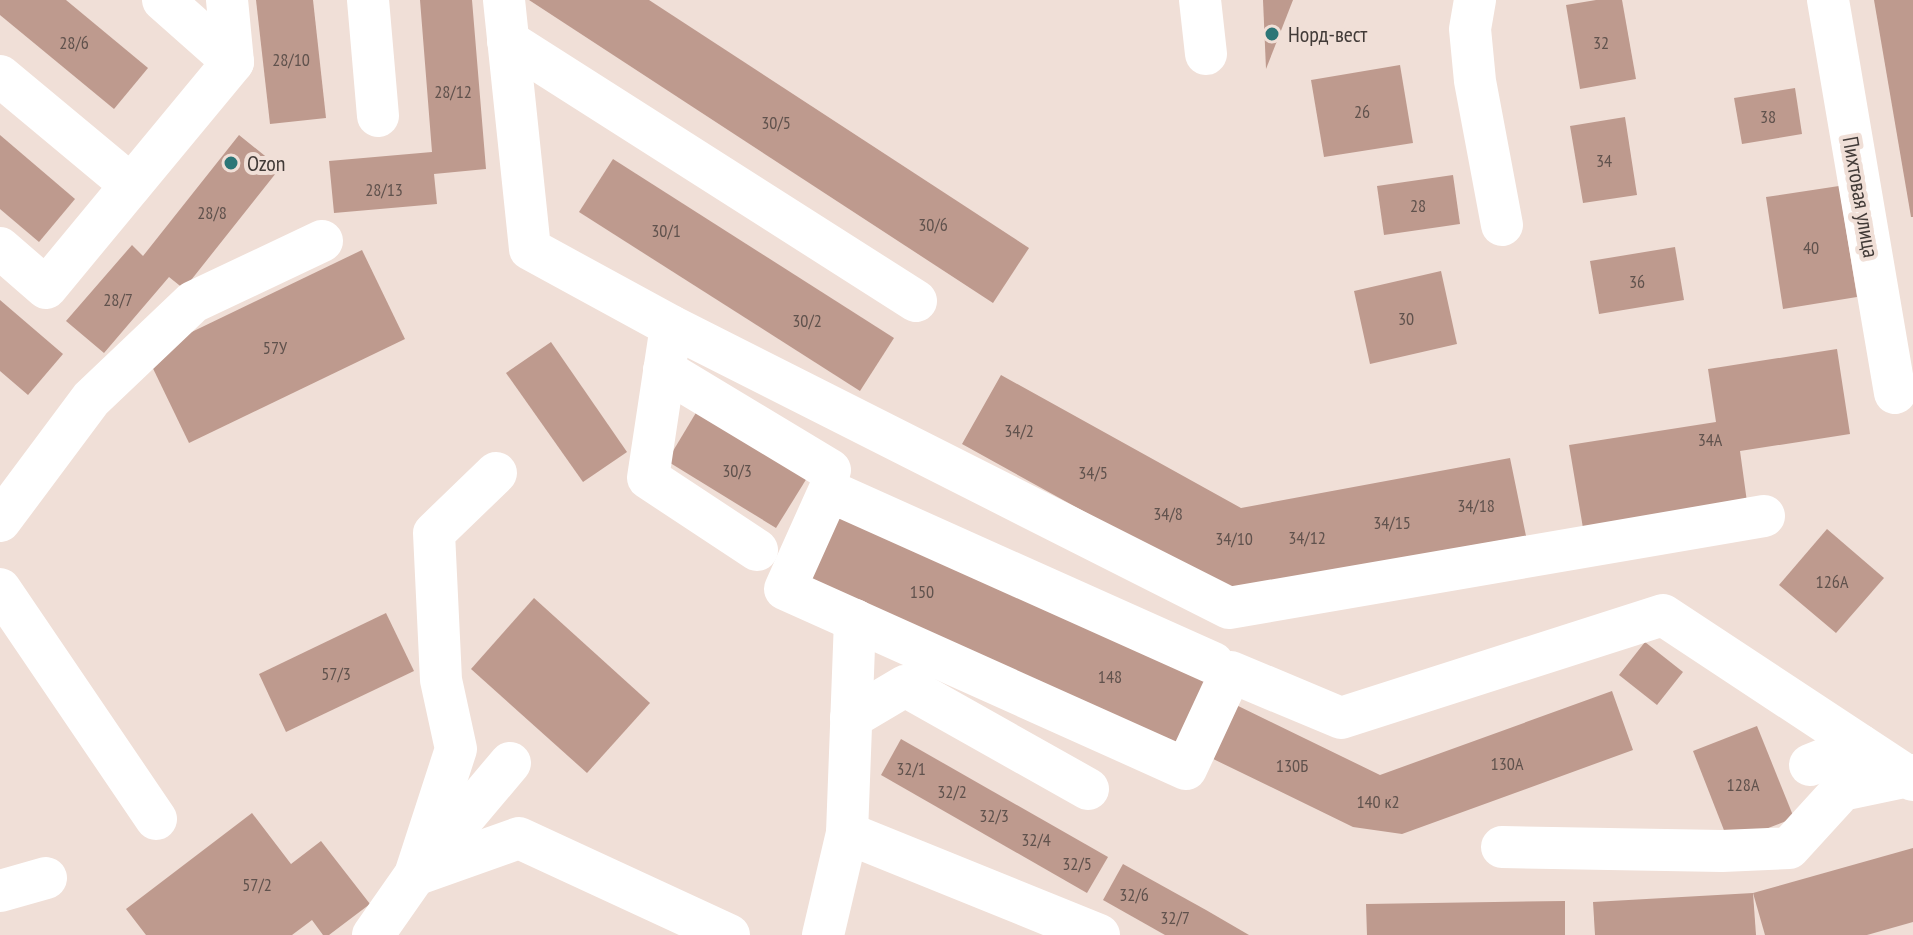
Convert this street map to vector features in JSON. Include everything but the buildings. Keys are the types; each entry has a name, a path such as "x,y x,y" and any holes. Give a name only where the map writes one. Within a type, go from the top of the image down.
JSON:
{"street":[{"path":"163,0 233,62"},
{"path":"0,248 46,288 233,62 227,0"},
{"path":"368,0 378,116"},
{"path":"504,0 530,249 671,326 1229,608 1764,516"},
{"path":"1200,0 1206,54"},
{"path":"1475,0 1470,29 1475,81 1502,225"},
{"name":"Пихтовая улица","path":"1828,0 1897,305 1895,393"},
{"path":"508,41 916,301"},
{"path":"0,76 131,185"},
{"path":"0,521 91,399 193,302 322,241"},
{"path":"671,326 648,478 757,550"},
{"path":"664,370 830,470"},
{"path":"415,875 456,749 441,680 434,533 496,473"},
{"path":"1213,663 829,491 785,589 1186,769 1231,672 1341,718 1663,615 1912,778"},
{"path":"0,589 156,819"},
{"path":"823,935 847,833 855,620"},
{"path":"851,718 905,686 1088,789"},
{"path":"1810,765 1860,745"},
{"path":"373,935 415,875 510,763"},
{"path":"1502,847 1722,851 1789,848 1842,790 1912,778"},
{"path":"847,833 1099,935"},
{"path":"415,875 519,838 729,935"},
{"path":"0,891 46,878"}],"place":[{"name":"Норд-вест","path":"1272,34"},
{"name":"Ozon","path":"231,163"}]}
